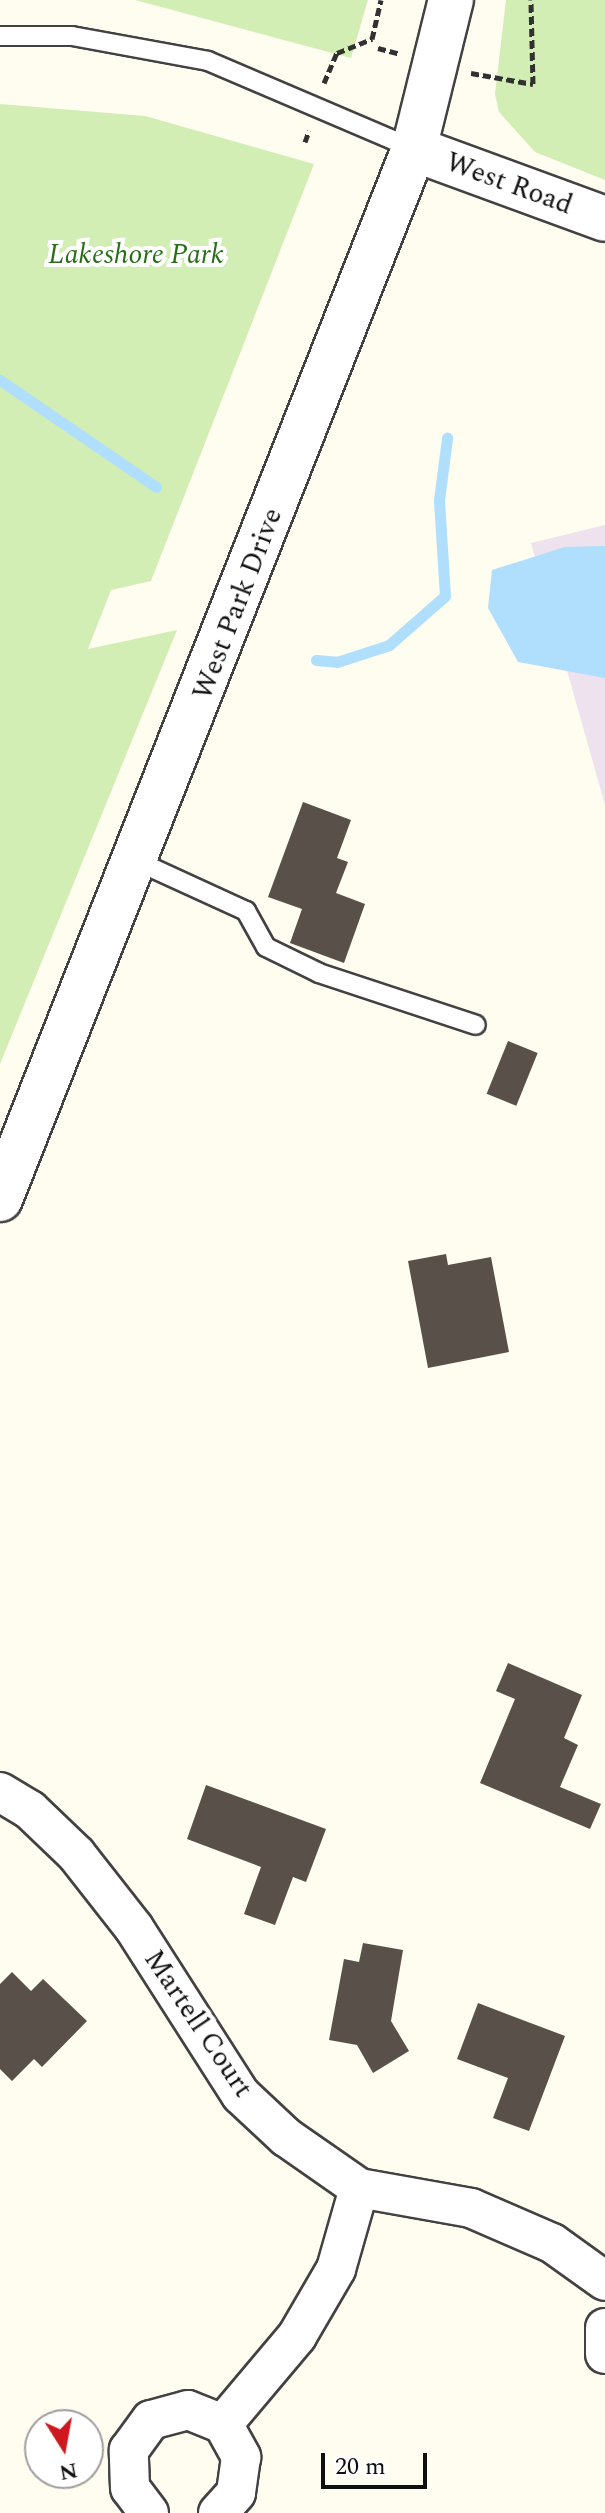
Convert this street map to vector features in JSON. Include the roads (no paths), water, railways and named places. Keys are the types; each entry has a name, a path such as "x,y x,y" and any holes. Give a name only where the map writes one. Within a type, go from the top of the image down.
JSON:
{"street":[{"name":"West Park Drive","path":"0,1199 139,862 414,149 451,0"},
{"name":"West Road","path":"414,149 605,219"},
{"name":"Martell Court","path":"0,1792 76,1854 134,1928 241,2095 359,2188 471,2208 552,2243 605,2281"},
{"path":"223,2424 297,2336 336,2269 359,2188"},
{"path":"605,2328 605,2354"},
{"path":"149,2513 130,2488 126,2470 137,2434 169,2412 188,2410 223,2424 241,2457 241,2476 218,2513"}],"lane":[{"path":"0,36 72,36 208,61 414,149"},
{"path":"139,862 246,911 266,947 319,973 476,1025"}],"water":[{"path":"605,546 605,678 518,662 488,608 492,570 565,547"}],"waterway":[{"path":"0,380 156,487"},
{"path":"316,660 337,662 389,645 445,596 439,500 447,438"}],"park label":[{"name":"Lakeshore Park","path":"136,255"}]}
